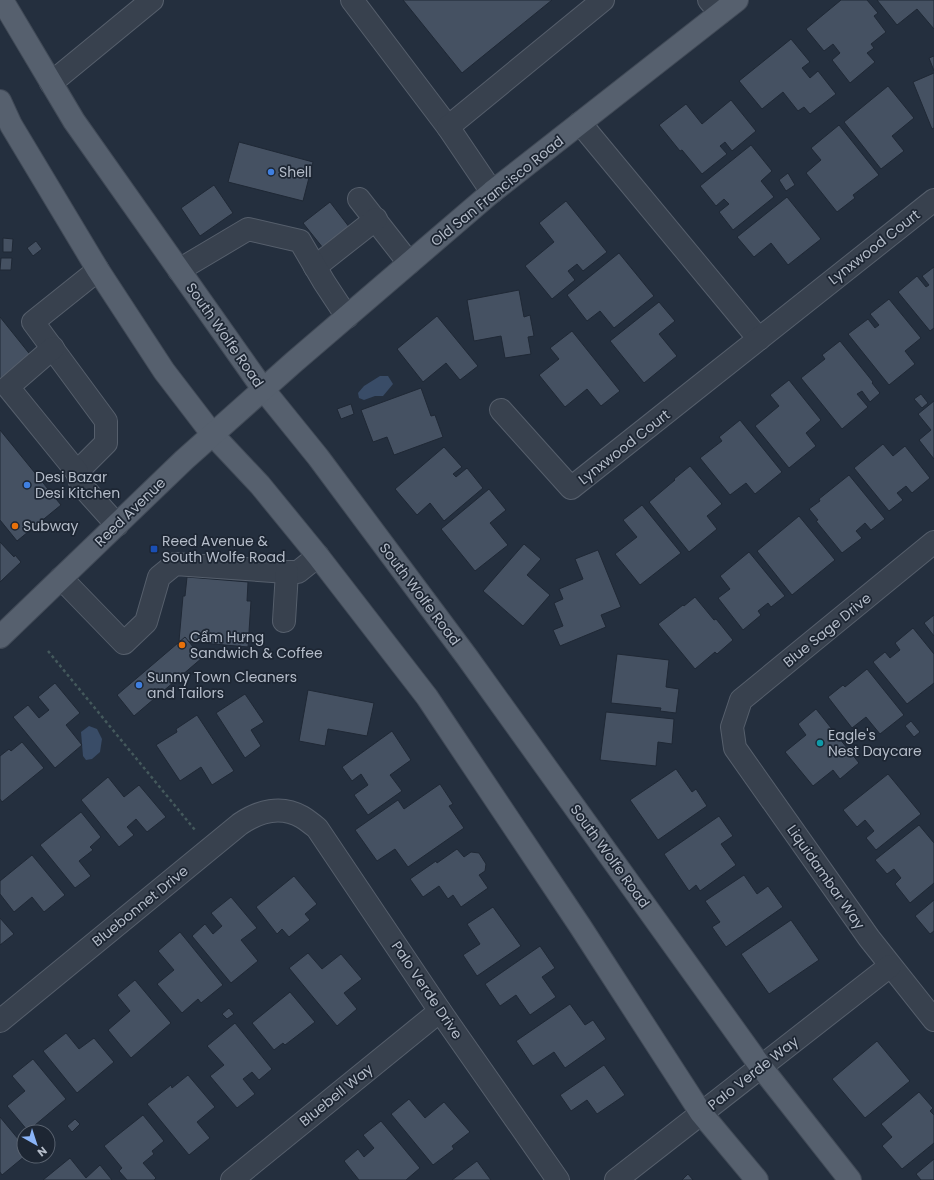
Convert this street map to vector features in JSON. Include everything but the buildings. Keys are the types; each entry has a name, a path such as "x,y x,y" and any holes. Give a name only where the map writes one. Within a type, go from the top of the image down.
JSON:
{"main road":[{"name":"South Wolfe Road","path":"2,0 74,121 263,389 318,456 467,658 761,1067 850,1180"},
{"name":"Old San Francisco Road","path":"263,389 492,192 580,123 714,7 737,0"},
{"path":"0,101 11,125 98,270 164,371 213,435 260,485 318,556 427,697 580,926 701,1113 757,1180"},
{"name":"Reed Avenue","path":"0,637 184,460 263,389"}],"street":[{"path":"51,83 152,0"},
{"path":"352,0 448,127 492,192"},
{"path":"448,127 602,0"},
{"path":"580,123 759,339"},
{"path":"359,199 409,264"},
{"name":"Lynxwood Court","path":"501,410 571,488 934,200"},
{"path":"315,267 376,220"},
{"path":"179,270 248,229 300,242 347,317"},
{"path":"78,472 106,443 106,421 33,322 98,270"},
{"path":"53,348 8,387 78,472 81,485 116,525"},
{"name":"Blue Sage Drive","path":"732,727 741,700 934,542"},
{"path":"61,578 124,643 146,622 159,578 175,564 298,572 318,556"},
{"path":"284,621 287,572"},
{"name":"Liquidambar Way","path":"732,727 735,748 869,938 934,1020"},
{"name":"Bluebonnet Drive","path":"0,1020 240,824 263,812 275,810 288,811"},
{"name":"Palo Verde Drive","path":"288,811 302,817 317,828 440,1011 558,1180"},
{"name":"Palo Verde Way","path":"616,1180 890,966"},
{"name":"Bluebell Way","path":"232,1180 440,1011"}],"path":[{"path":"48,651 195,830"}],"water":[{"path":"380,376 388,376 393,384 383,396 375,396 364,400 359,398 358,393 364,386"},
{"path":"89,726 97,729 102,739 100,752 92,759 86,760 83,756 81,732"}],"place":[{"name":"Shell","path":"271,172"},
{"name":"Desi Bazar Desi Kitchen","path":"27,485"},
{"name":"Subway","path":"15,526"},
{"name":"Reed Avenue & South Wolfe Road","path":"154,549"},
{"name":"Cẩm Hưng Sandwich & Coffee","path":"182,645"},
{"name":"Sunny Town Cleaners and Tailors","path":"139,685"},
{"name":"Eagle's Nest Daycare","path":"820,743"}]}
